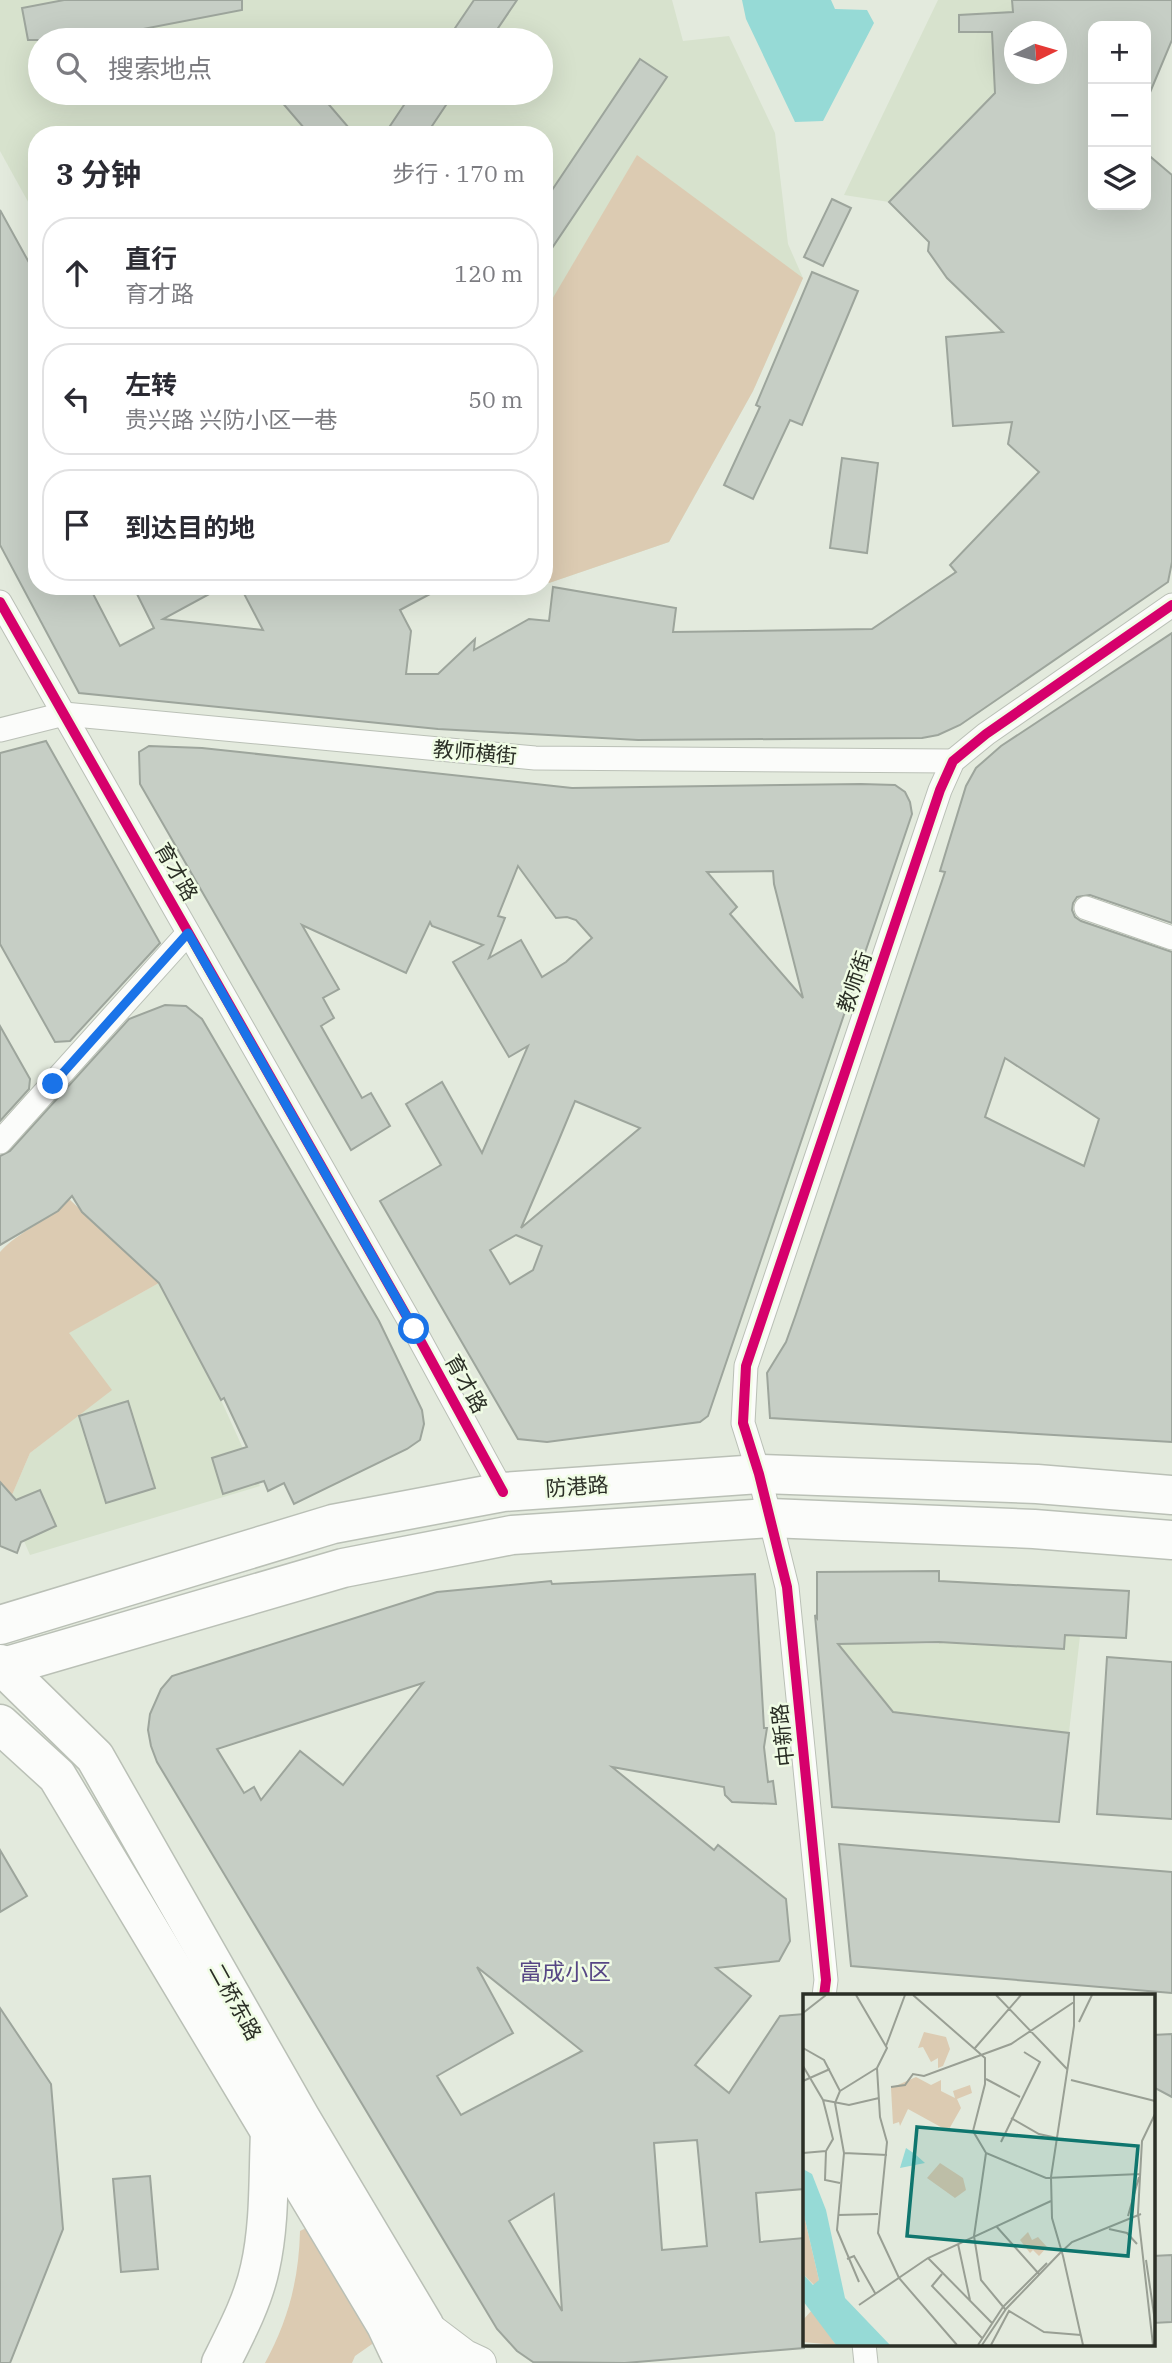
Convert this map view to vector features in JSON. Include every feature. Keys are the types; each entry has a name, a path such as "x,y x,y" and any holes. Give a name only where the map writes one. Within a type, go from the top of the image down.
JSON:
{"highway":[{"name":"防港路","path":"0,1625 332,1524 503,1492 759,1474 1037,1484 1172,1495"},
{"name":"防港路","path":"1,1667 343,1568 512,1535 770,1518 1034,1529 1172,1540"},
{"name":"二桥东路","path":"1,1667 95,1757 300,2118 424,2325 439,2363"},
{"name":"二桥东路","path":"0,1724 57,1776 396,2343 404,2363"},
{"path":"221,2363 240,2326 260,2268 267,2210 270,2133"}],"main road":[{"path":"424,2325 465,2356 480,2363"}],"street":[{"name":"育才路","path":"0,602 408,1318 503,1492"},
{"name":"教师街","path":"759,1474 743,1423 746,1366 940,790 953,761 997,726 1172,605"},
{"name":"教师横街","path":"0,730 64,714 535,758 953,761"},
{"path":"1086,908 1172,938"},
{"path":"0,1142 188,933"},
{"name":"中新路","path":"759,1474 787,1587 826,1980 824,1994"}],"shaded area":[{"path":"0,0 672,0 683,41 729,36 775,133 788,244 803,278 753,391 669,542 553,582 553,126 28,126 28,202 0,151"},
{"path":"938,0 1089,0 1087,44 1067,74 1067,21 1004,21 1004,84 1060,84 1031,128 987,101 889,202 844,195"},
{"path":"637,155 803,278 753,391 669,542 553,582 553,298"},
{"path":"69,1199 159,1283 69,1333 112,1390 30,1453 12,1495 0,1482 0,1252"},
{"path":"159,1283 221,1400 260,1486 30,1555 8,1504 30,1453 111,1390 68,1333"},
{"path":"939,1582 960,1582 957,1643 1064,1649 1065,1635 1080,1636 1064,1776 895,1721 838,1644 939,1644"},
{"path":"306,2228 375,2342 355,2356 352,2363 265,2363 291,2299 300,2231"}],"water":[{"path":"742,0 831,0 835,9 867,10 874,23 823,121 795,122 746,19"}],"building":[{"path":"64,0 242,0 242,10 148,28 28,28 28,40 22,8"},
{"path":"474,0 517,0 498,28 455,28"},
{"path":"1012,0 1172,0 1172,40 1151,90 1151,21 1088,21 1088,210 1151,210 1151,157 1172,175 1172,562 1168,582 960,725 938,735 922,738 638,740 438,729 79,693 0,545 0,210 28,261 28,595 94,595 120,646 154,628 138,595 207,595 163,619 263,630 245,595 428,595 400,610 411,631 406,674 438,674 475,639 474,650 529,619 549,621 553,587 676,608 673,632 872,629 956,572 950,565 1039,472 1008,444 1012,422 953,426 946,337 1003,332 947,278 928,251 929,242 889,202 995,93 992,32 959,32 959,15 1013,12"},
{"path":"640,59 667,77 553,247 553,189"},
{"path":"284,105 329,105 347,126 302,126"},
{"path":"404,105 446,105 432,126 390,126"},
{"path":"832,199 851,208 823,266 804,257"},
{"path":"812,272 858,291 802,425 790,420 753,499 724,485 760,407 756,405"},
{"path":"842,458 878,463 867,553 830,548"},
{"path":"1172,633 1172,923 1090,895 1077,897 1072,910 1075,917 1081,921 1172,952 1172,1442 770,1418 767,1373 786,1342 796,1314 945,872 940,871 966,786 976,768 1001,746","holes":["1005,1058 1099,1119 1084,1166 985,1117"]},
{"path":"46,741 160,943 70,1041 55,1042 0,944 0,753"},
{"path":"149,746 202,748 572,788 861,784 895,785 905,792 912,814 708,1416 700,1422 547,1442 518,1439 380,1201 441,1165 406,1104 442,1082 482,1153 528,1046 509,1057 453,962 483,945 432,926 430,922 406,973 302,925 339,989 323,998 334,1018 321,1026 362,1098 371,1093 390,1126 351,1150 140,784 139,752","holes":["518,866 556,918 576,920 592,938 566,962 542,977 521,940 489,958 505,918 498,916","773,871 803,998 730,914 737,907 707,872","575,1101 640,1128 521,1228","516,1235 542,1246 533,1270 510,1284 490,1250"]},
{"path":"165,1005 186,1006 202,1019 379,1321 422,1410 424,1424 420,1440 407,1449 294,1504 284,1483 268,1491 264,1481 223,1494 212,1458 247,1447 224,1398 221,1400 159,1283 82,1212 72,1196 58,1211 0,1245 0,1156 10,1151 129,1019"},
{"path":"0,1026 30,1079 29,1089 0,1121"},
{"path":"128,1401 155,1488 106,1503 79,1416"},
{"path":"0,1482 16,1500 40,1490 56,1526 21,1542 17,1553 0,1546"},
{"path":"939,1571 939,1581 1129,1591 1126,1638 1065,1635 1064,1649 939,1642 838,1644 893,1712 1069,1733 1059,1822 832,1807 815,1615 817,1618 817,1572"},
{"path":"755,1574 764,1728 767,1728 764,1747 768,1782 773,1781 776,1804 732,1802 725,1795 724,1787 612,1767 714,1850 718,1845 786,1899 790,1941 779,1961 716,1968 751,1996 695,2065 729,2093 780,2016 803,2014 803,2189 756,2193 760,2242 803,2238 804,2348 625,2363 533,2362 517,2351 497,2329 157,1762 151,1746 148,1730 150,1714 161,1689 172,1676 437,1592 551,1581 552,1584","holes":["423,1683 343,1785 300,1751 261,1800 254,1787 244,1793 217,1749","477,1967 582,2051 461,2115 437,2076 513,2033","697,2140 707,2246 662,2250 654,2143","554,2194 562,2311 509,2221"]},
{"path":"1107,1657 1172,1662 1172,1819 1097,1814"},
{"path":"839,1844 1172,1872 1172,1993 851,1966"},
{"path":"0,1850 27,1896 0,1912"},
{"path":"0,2008 51,2084 63,2229 10,2363 0,2363"},
{"path":"1172,2034 1172,2097 1154,2088 1154,2035"},
{"path":"150,2176 158,2269 121,2272 113,2179"},
{"path":"1172,2255 1172,2322 1154,2323 1154,2256"}],"cycle path":[{"path":"0,602 414,1329 503,1492"},
{"path":"824,1994 826,1980 787,1587 759,1474 743,1423 746,1366 940,790 953,761 986,734 1172,605"}],"district":[{"name":"富成小区","path":"565,1972"}],"route":[{"path":"53,1084 188,933 414,1329"}]}
